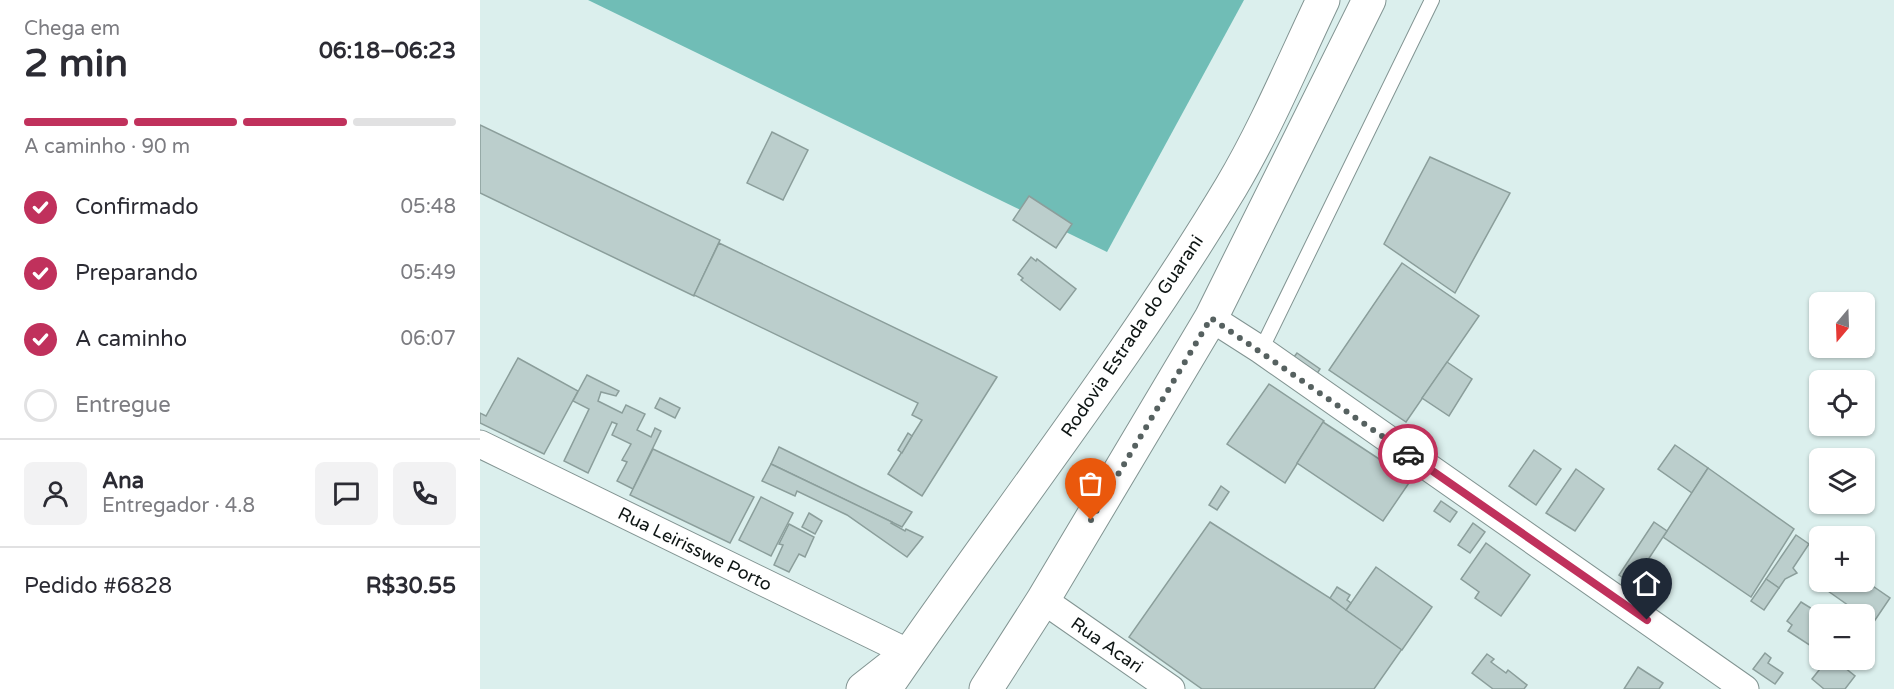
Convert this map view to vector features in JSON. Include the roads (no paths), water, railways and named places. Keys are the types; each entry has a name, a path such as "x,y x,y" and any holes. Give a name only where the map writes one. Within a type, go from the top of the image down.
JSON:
{"main road":[{"name":"Rodovia Estrada do Guarani","path":"909,653 1121,355 1232,186 1323,0"},
{"path":"986,689 1002,675 1043,600 1211,318 1369,0"},
{"path":"864,689 909,653"},
{"path":"885,689 909,653"}],"street":[{"path":"1211,318 1261,350 1728,684"},
{"name":"Rua Leirisswe Porto","path":"480,444 909,653"},
{"name":"Rua Acari","path":"1043,600 1171,689"}],"lane":[{"path":"1261,350 1432,0"}]}
